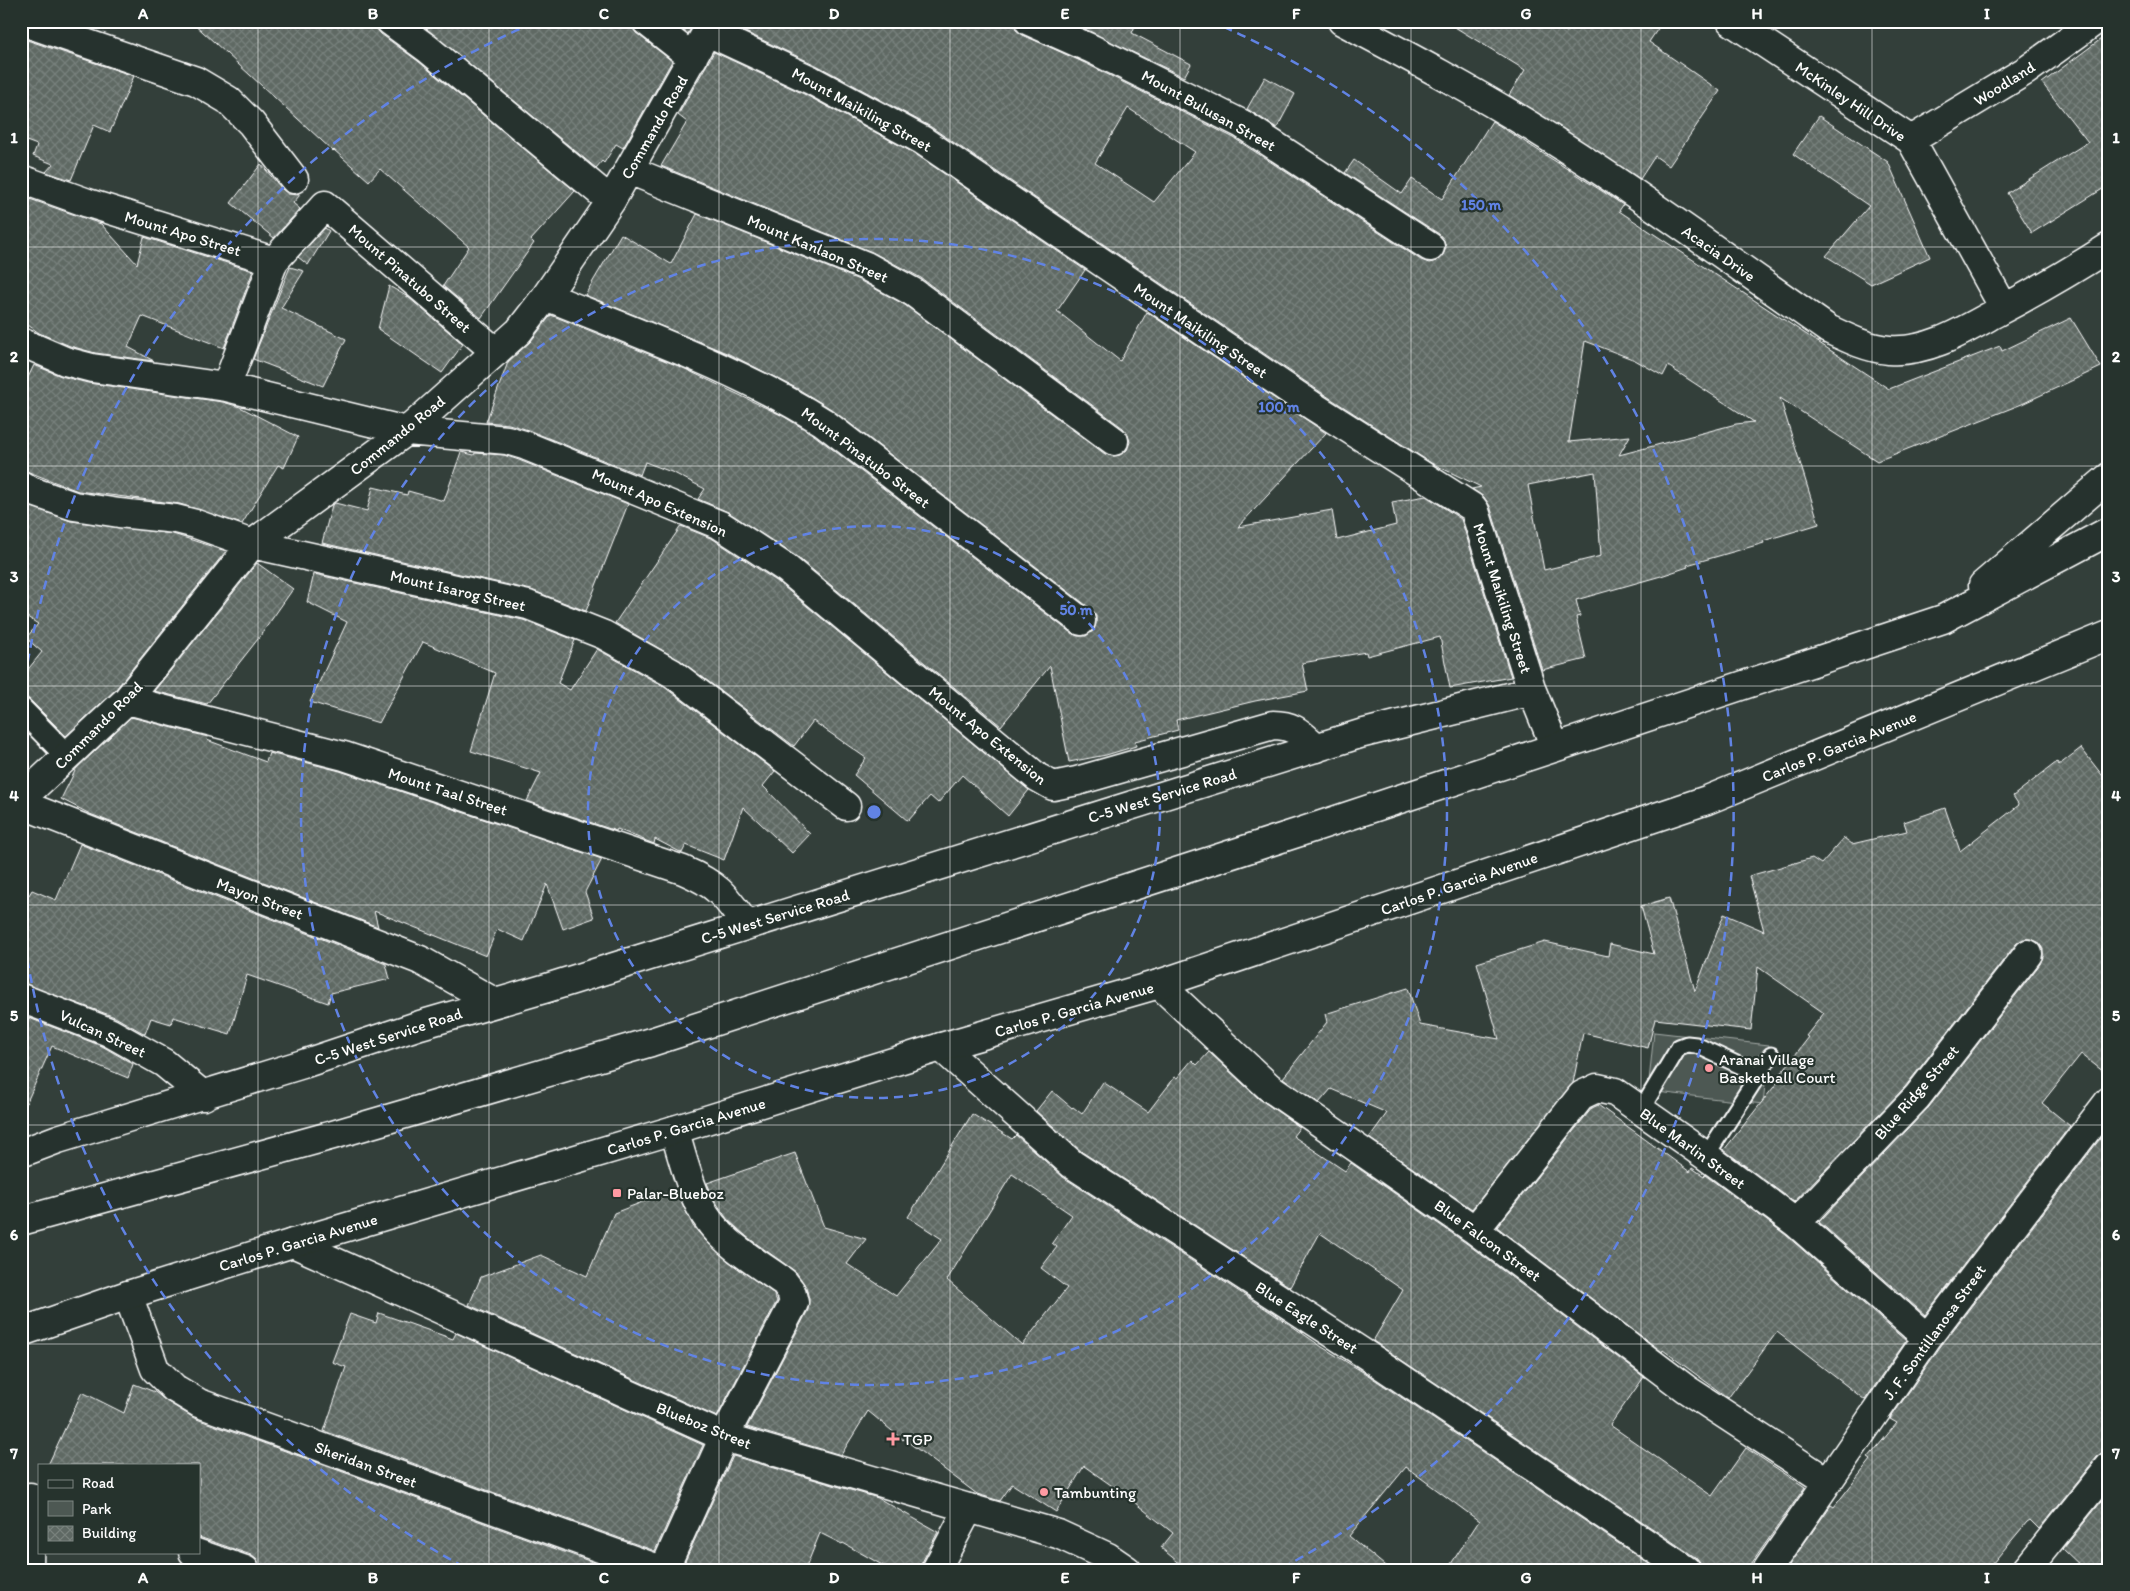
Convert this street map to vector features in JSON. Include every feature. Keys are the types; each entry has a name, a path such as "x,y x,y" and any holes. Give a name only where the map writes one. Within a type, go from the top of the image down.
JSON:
{"street":[{"path":"21,21 196,81 228,100 251,123 294,179"},
{"path":"390,21 428,49 612,201"},
{"path":"646,21 694,58"},
{"name":"Mount Bulusan Street","path":"1029,21 1092,48 1242,124 1430,247"},
{"name":"Acacia Drive","path":"1342,21 1434,70 1537,130 1627,189 1828,329 1859,344 1889,350 1920,348 1952,336 2062,277 2109,247"},
{"name":"McKinley Hill Drive","path":"1731,21 1911,140 2004,308"},
{"name":"Woodland","path":"1911,140 2027,70 2095,21"},
{"name":"Commando Road","path":"21,799 127,700 252,544 407,431 519,331 546,296 612,201 711,26"},
{"name":"Mount Maikiling Street","path":"711,26 922,140 1313,406 1472,506 1532,691 1555,746"},
{"name":"Mount Kanlaon Street","path":"629,170 866,266 913,292 1114,441"},
{"name":"Mount Apo Street","path":"21,178 88,204 274,261"},
{"name":"Mount Pinatubo Street","path":"274,261 325,205 496,352"},
{"path":"226,387 274,261"},
{"name":"Mount Pinatubo Street","path":"546,296 693,356 798,406 823,422 1081,621"},
{"name":"Mount Apo Extension","path":"21,342 65,361 92,368 226,387 407,431 507,440 524,444 720,526 787,569 1037,777 1053,786 1077,781 1273,725 1285,725 1296,729 1316,748"},
{"path":"1943,619 2109,477"},
{"name":"Mount Isarog Street","path":"21,486 74,506 176,519 252,544 528,605 604,634 672,673 846,806"},
{"path":"21,1221 333,1135 651,1042 1300,832 1943,619 2109,530"},
{"name":"Carlos P. Garcia Avenue","path":"21,1332 128,1295 293,1243 674,1130 941,1047 1159,984 1707,800 2109,636"},
{"name":"C-5 West Service Road","path":"21,1152 58,1139 204,1096 420,1024 547,988 1360,734 1532,691"},
{"name":"Mount Taal Street","path":"127,700 344,756 683,870 706,880 724,894 746,925"},
{"path":"21,709 68,757"},
{"name":"Mayon Street","path":"21,804 420,960 494,1002"},
{"name":"Blue Ridge Street","path":"1796,1223 1917,1096 2028,954"},
{"name":"Blue Falcon Street","path":"1159,984 1269,1087 1475,1230 1686,1389 1828,1482"},
{"name":"Vulcan Street","path":"21,998 116,1036 164,1063 204,1096"},
{"name":"Blue Eagle Street","path":"941,1047 1072,1164 1377,1362 1686,1570"},
{"name":"Blue Marlin Street","path":"1475,1230 1582,1095 1597,1088 1615,1092 1706,1156 1796,1223 1927,1338"},
{"name":"J. F. Sontillanosa Street","path":"1768,1570 1927,1338 2109,1101"},
{"path":"662,1570 724,1437 794,1303 791,1291 784,1282 725,1239 711,1224 700,1207 674,1130"},
{"name":"Blueboz Street","path":"293,1243 724,1437 1058,1534 1111,1565"},
{"name":"Sheridan Street","path":"128,1295 155,1369 174,1388 199,1403 662,1570"},
{"path":"2026,1570 2109,1467"},
{"path":"29,1570 30,1496"},
{"path":"936,1570 969,1508"},
{"path":"199,1554 245,1570"}],"lane":[{"path":"1642,1110 1678,1047 1688,1044 1696,1045 1758,1074"},
{"path":"1706,1156 1771,1055"}],"green space":[{"name":"Aranai Village Basketball Court","path":"1654,1032 1769,1045 1763,1104 1648,1091"}],"building":[{"path":"191,21 375,21 376,28 381,34 418,61 575,191 531,240 534,243 481,318 443,286 469,247 380,169 369,181 333,151"},
{"path":"417,21 631,21 636,33 672,61 623,148 616,144 604,163 602,161 596,168"},
{"path":"672,21 695,21 688,34"},
{"path":"729,21 1014,21 1016,30 1023,35 1085,63 1234,138 1421,260 1429,263 1437,261 1443,255 1446,248 1444,240 1439,234 1345,173 1354,160 1402,194 1412,179 1442,199 1492,121 1623,205 1619,211 1889,389 2000,346 2002,351 2071,318 2101,367 2022,404 1877,461 1780,398 1819,524 1763,541 1764,543 1687,565 1688,567 1661,576 1576,600 1580,616 1576,617 1586,659 1542,670 1490,506 1484,497 1472,489 1481,487 1431,463 1322,393 931,127 818,66 728,24","holes":["1128,108 1195,152 1154,202 1095,163","1585,341 1635,360 1663,376 1668,366 1754,422 1736,424 1619,455 1630,436 1569,442","1595,472 1601,556 1544,570 1528,485"]},
{"path":"1068,21 1137,21 1132,33 1191,64 1184,77"},
{"path":"1445,21 1550,21 1567,32 1574,21 1663,21 1649,42 1720,91 1669,166 1655,156 1640,179 1509,95 1525,70"},
{"path":"2109,33 2109,185 2032,233 2007,193 2088,142 2042,83"},
{"path":"21,38 134,76 110,132 94,125 71,180 46,172 53,164 33,156 37,145 21,139"},
{"path":"714,52 804,94 914,153 1085,270 1057,311 1120,361 1147,312 1326,433 1238,527 1332,510 1337,540 1396,525 1392,502 1426,496 1461,519 1511,677 1450,688 1440,637 1367,656 1366,652 1302,663 1308,691 1255,701 1176,720 1178,730 1135,741 1136,746 1106,755 1069,762 1050,666 1001,726 797,557 728,512 698,499 705,489 674,473 645,462 640,475 528,430 509,424 486,422 508,362 531,341 551,315 681,367 783,416 814,435 1071,633 1078,636 1086,636 1094,630 1096,616 1091,609 831,409 798,389 729,354 585,295 621,234 671,264 697,214 859,280 905,305 1105,454 1112,456 1120,455 1127,450 1130,442 1123,428 921,278 872,252 661,166 687,122 678,115"},
{"path":"1265,77 1295,94 1277,128 1247,109"},
{"path":"1819,116 1888,162 1930,257 1871,284 1826,256 1869,206 1793,154"},
{"path":"261,164 288,194 300,195 293,203 300,209 274,238 231,203"},
{"path":"24,197 101,224 137,264 144,237 253,271 224,348 142,316 128,347 154,361 95,353 70,346 39,333 21,320 21,200"},
{"path":"325,228 329,231 308,265 298,257"},
{"path":"290,267 304,271 281,308 346,339 323,386 253,359"},
{"path":"389,286 408,297 463,344 442,373 378,329"},
{"path":"34,365 61,376 88,383 223,402 240,407 298,437 284,468 278,465 242,524 180,504 78,491 21,469 21,392"},
{"path":"461,452 474,455 475,453 504,455 628,504 586,611 531,590 322,543 332,505 335,503 367,511 373,487 407,495 408,491 444,501"},
{"path":"21,503 71,521 173,534 226,551 116,689 66,736 30,700 21,696 21,678 42,652 26,638 38,624 21,613"},
{"path":"681,526 713,539 778,582 1029,790 1008,816 962,775 938,803 930,796 908,821 854,775 866,758 813,721 794,746 681,661 615,623"},
{"path":"257,563 293,589 258,639 207,704 154,691"},
{"path":"314,574 523,620 575,640 558,683 570,690 597,649 663,686 775,771 763,786 810,834 792,853 743,807 724,860 686,845 682,853 655,839 654,844 617,829 616,831 527,801 541,773 471,751 495,673 423,642 379,723 310,702 347,622 307,602"},
{"path":"131,717 208,737 207,740 266,762 269,753 340,771 602,859 585,892 594,918 563,929 547,884 524,941 497,929 486,956 374,911 378,927 90,814 61,799 76,769"},
{"path":"2081,748 2109,784 2109,1076 2081,1054 2042,1103 2070,1126 1925,1315 1819,1222 1929,1107 2040,964 2043,957 2043,949 2038,942 2031,939 2023,939 2016,944 1905,1087 1794,1202 1724,1150 1777,1083 1775,1081 1809,1037 1806,1036 1824,1013 1758,967 1751,1030 1655,1019 1648,1048 1583,1033 1573,1083 1472,1209 1369,1138 1387,1113 1331,1089 1319,1103 1283,1078 1327,1022 1325,1014 1408,988 1420,1025 1499,1039 1477,963 1545,942 1608,956 1610,944 1654,954 1641,906 1669,898 1695,991 1724,914 1764,931 1749,876 1812,858 1821,864 1844,838 1852,844 1907,831 1904,822 1945,808 1960,851 2019,805 2013,796 2057,762 2059,765"},
{"path":"80,844 386,964 390,979 331,993 328,1003 247,975 230,1034 173,1017 171,1024 151,1018 145,1034 115,1017 21,983 21,892 29,895 32,890 56,900"},
{"path":"21,1015 102,1046 133,1064 128,1078 52,1046 21,1115"},
{"path":"1209,1052 1258,1098 1300,1127 1293,1136 1345,1171 1351,1163 1466,1243 1644,1377 1610,1425 1712,1496 1746,1448 1805,1487 1747,1570 1701,1570 1700,1563 1695,1557 1373,1341 1403,1290 1320,1233 1290,1287 1082,1152 1036,1111 1052,1091 1082,1114 1103,1082 1148,1112 1175,1077 1177,1078 1192,1060 1197,1065"},
{"path":"1598,1105 1690,1172 1692,1168 1705,1175 1786,1235 1906,1341 1865,1400 1777,1332 1728,1398 1663,1350 1662,1352 1497,1227 1592,1108"},
{"path":"972,1114 1012,1139 1016,1135 1063,1177 1322,1347 1368,1375 1658,1570 1447,1570 1479,1521 1406,1467 1349,1536 1390,1570 1188,1570 1161,1548 1173,1533 1084,1466 1056,1512 1012,1484 1000,1501 977,1494 903,1440 868,1411 841,1455 747,1427 808,1310 809,1299 806,1287 796,1272 747,1237 727,1219 714,1199 707,1183 795,1153 824,1227 866,1239 847,1264 896,1296 942,1239 908,1217","holes":["1012,1174 1072,1215 1052,1243 1057,1247 1041,1268 1067,1288 1022,1345 947,1280"]},
{"path":"2109,1127 2109,1452 2097,1457 2039,1529 2030,1520 2027,1522 1987,1570 1794,1570 1789,1565 1831,1505 1834,1507 1871,1460 1868,1458 1897,1423 1890,1419 1940,1347"},
{"path":"677,1192 693,1226 705,1240 728,1261 773,1293 777,1301 717,1417 469,1305 481,1277 541,1255 587,1276 614,1213 666,1193 668,1196"},
{"path":"379,1313 453,1339 456,1333 703,1445 655,1551 324,1431 346,1367 332,1362 350,1314 376,1323"},
{"path":"134,1384 155,1392 194,1418 614,1570 260,1570 257,1560 251,1555 200,1537 200,1464 48,1464 82,1392 124,1413"},
{"path":"733,1456 878,1498 938,1532 918,1570 891,1570 843,1543 820,1533 805,1570 681,1570"},
{"path":"2109,1492 2109,1570 2085,1570 2063,1549"}],"place":[{"name":"Aranai Village Basketball Court","path":"1709,1068"},
{"name":"Palar-Blueboz","path":"617,1193"},
{"name":"TGP","path":"893,1439"},
{"name":"Tambunting","path":"1044,1492"}]}
